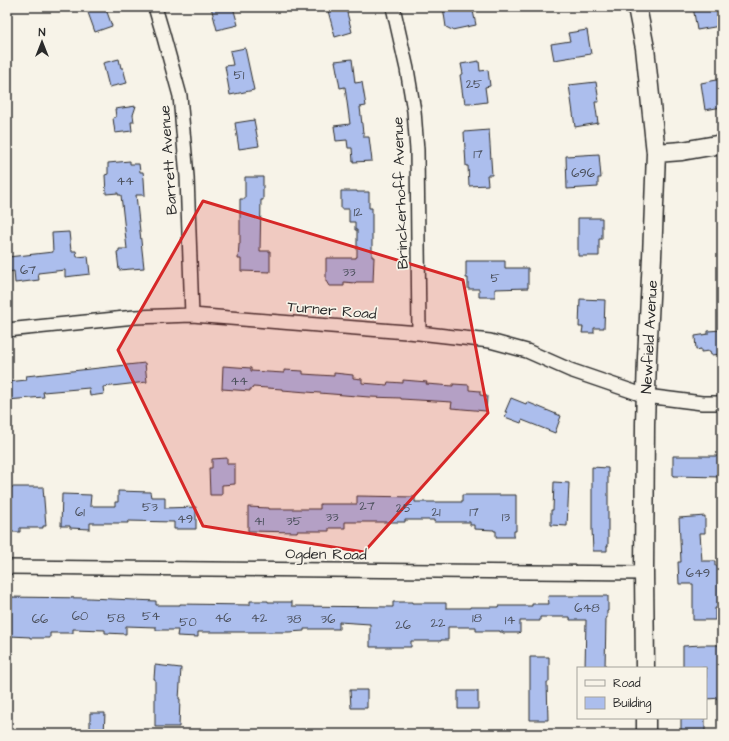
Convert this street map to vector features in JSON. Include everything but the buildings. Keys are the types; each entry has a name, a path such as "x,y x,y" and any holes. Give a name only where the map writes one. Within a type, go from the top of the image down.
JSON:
{"main road":[{"name":"Newfield Avenue","path":"637,7 645,48 656,153 646,396 644,573 646,667"},
{"path":"656,153 682,151 722,144"},
{"path":"646,719 646,734"}],"street":[{"name":"Barrett Avenue","path":"155,7 180,96 187,177 192,315"},
{"name":"Brinckerhoff Avenue","path":"393,7 407,69 414,111 417,150 419,333"},
{"name":"Turner Road","path":"7,330 135,317 192,315 419,333 490,341 527,351 570,370 646,396 702,403 722,403"},
{"name":"Ogden Road","path":"7,567 644,573"}],"highlighted area":[{"path":"203,201 463,280 488,413 364,552 203,526 118,350"}]}
